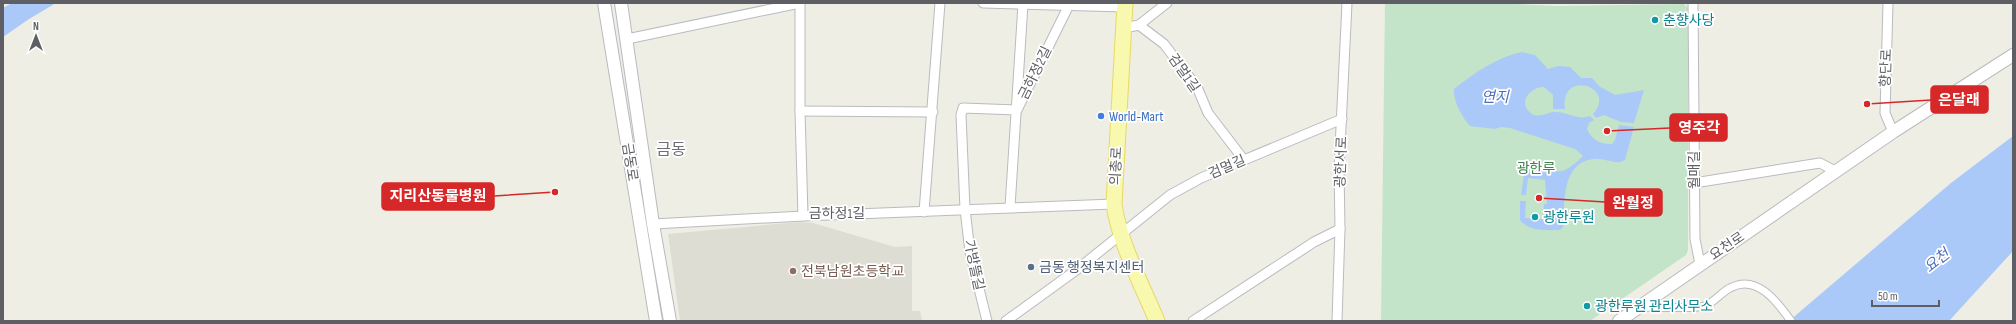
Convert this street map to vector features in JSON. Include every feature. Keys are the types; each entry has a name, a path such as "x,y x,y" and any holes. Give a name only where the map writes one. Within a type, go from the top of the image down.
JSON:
{"main road":[{"name":"의총로","path":"1125,5 1114,204 1116,218 1121,233 1157,321"}],"street":[{"name":"금동로","path":"604,3 656,321"},
{"name":"금동로","path":"621,3 653,224 670,321"},
{"name":"금하정1길","path":"627,39 800,3 800,111 803,216 924,212"},
{"path":"940,3 933,112 924,212 1010,207 1114,204"},
{"path":"983,3 1125,5"},
{"path":"1124,28 1139,25 1167,3"},
{"name":"광한서로","path":"1336,321 1340,229 1339,169 1347,3"},
{"name":"월매길","path":"1693,3 1695,239 1700,264"},
{"name":"향단로","path":"1888,3 1885,113 1893,132"},
{"path":"1010,207 1023,4"},
{"name":"금하정2길","path":"965,209 961,114 963,108 1017,110 1069,5"},
{"name":"검멀1길","path":"1139,25 1164,44 1197,87 1208,114 1244,160"},
{"name":"요천로","path":"1619,321 1893,132 2013,55"},
{"path":"800,111 933,112"},
{"name":"검멀길","path":"1121,233 1170,195 1196,181 1342,119"},
{"path":"1694,183 1820,163 1836,172"},
{"name":"가방뜰길","path":"965,209 970,252 987,321"},
{"path":"653,224 803,216"},
{"path":"1193,321 1303,249 1340,229"},
{"path":"1006,321 1079,268 1121,233"},
{"path":"1639,307 1705,306 1733,286 1746,285 1754,286 1770,293 1791,321"}],"shaded area":[{"name":"전북남원초등학교","path":"798,222 813,223 895,247 912,246 912,311 920,311 922,321 680,321 668,234"}],"green space":[{"name":"광한루","path":"1385,3 1495,3 1558,6 1684,4 1688,8 1688,250 1686,255 1590,321 1381,321"}],"water":[{"path":"12,3 56,3 3,37 3,8"},
{"name":"연지","path":"1522,52 1535,55 1548,69 1558,66 1570,67 1581,78 1592,78 1599,86 1615,95 1644,90 1634,123 1621,122 1604,115 1596,118 1593,114 1599,104 1598,96 1594,90 1586,86 1578,86 1570,89 1566,97 1565,109 1553,109 1553,95 1544,87 1534,90 1527,97 1525,106 1532,114 1535,115 1558,112 1576,117 1590,116 1594,120 1589,123 1587,129 1591,136 1600,142 1612,144 1615,140 1619,125 1634,127 1625,160 1618,162 1593,159 1583,162 1575,168 1570,176 1567,186 1563,227 1560,230 1544,230 1528,227 1520,220 1520,201 1526,201 1525,218 1543,219 1544,204 1547,204 1545,180 1528,178 1526,195 1521,195 1524,175 1533,170 1562,171 1570,167 1583,156 1575,149 1510,128 1501,127 1495,129 1470,126 1461,114 1455,99 1454,89 1470,77 1486,66 1513,54"},
{"name":"요천","path":"2013,136 2013,251 1949,321 1789,321 1951,183"}],"place":[{"name":"춘향사당","path":"1655,20"},
{"name":"은달래","path":"1867,104"},
{"name":"World-Mart","path":"1101,116"},
{"name":"영주각","path":"1607,131"},
{"name":"지리산동물병원","path":"555,192"},
{"name":"완월정","path":"1539,198"},
{"name":"광한루원","path":"1535,217"},
{"name":"금동 행정복지센터","path":"1031,267"},
{"name":"전북남원초등학교","path":"793,271"},
{"name":"광한루원 관리사무소","path":"1587,306"}],"district":[{"name":"금동","path":"671,150"}]}
